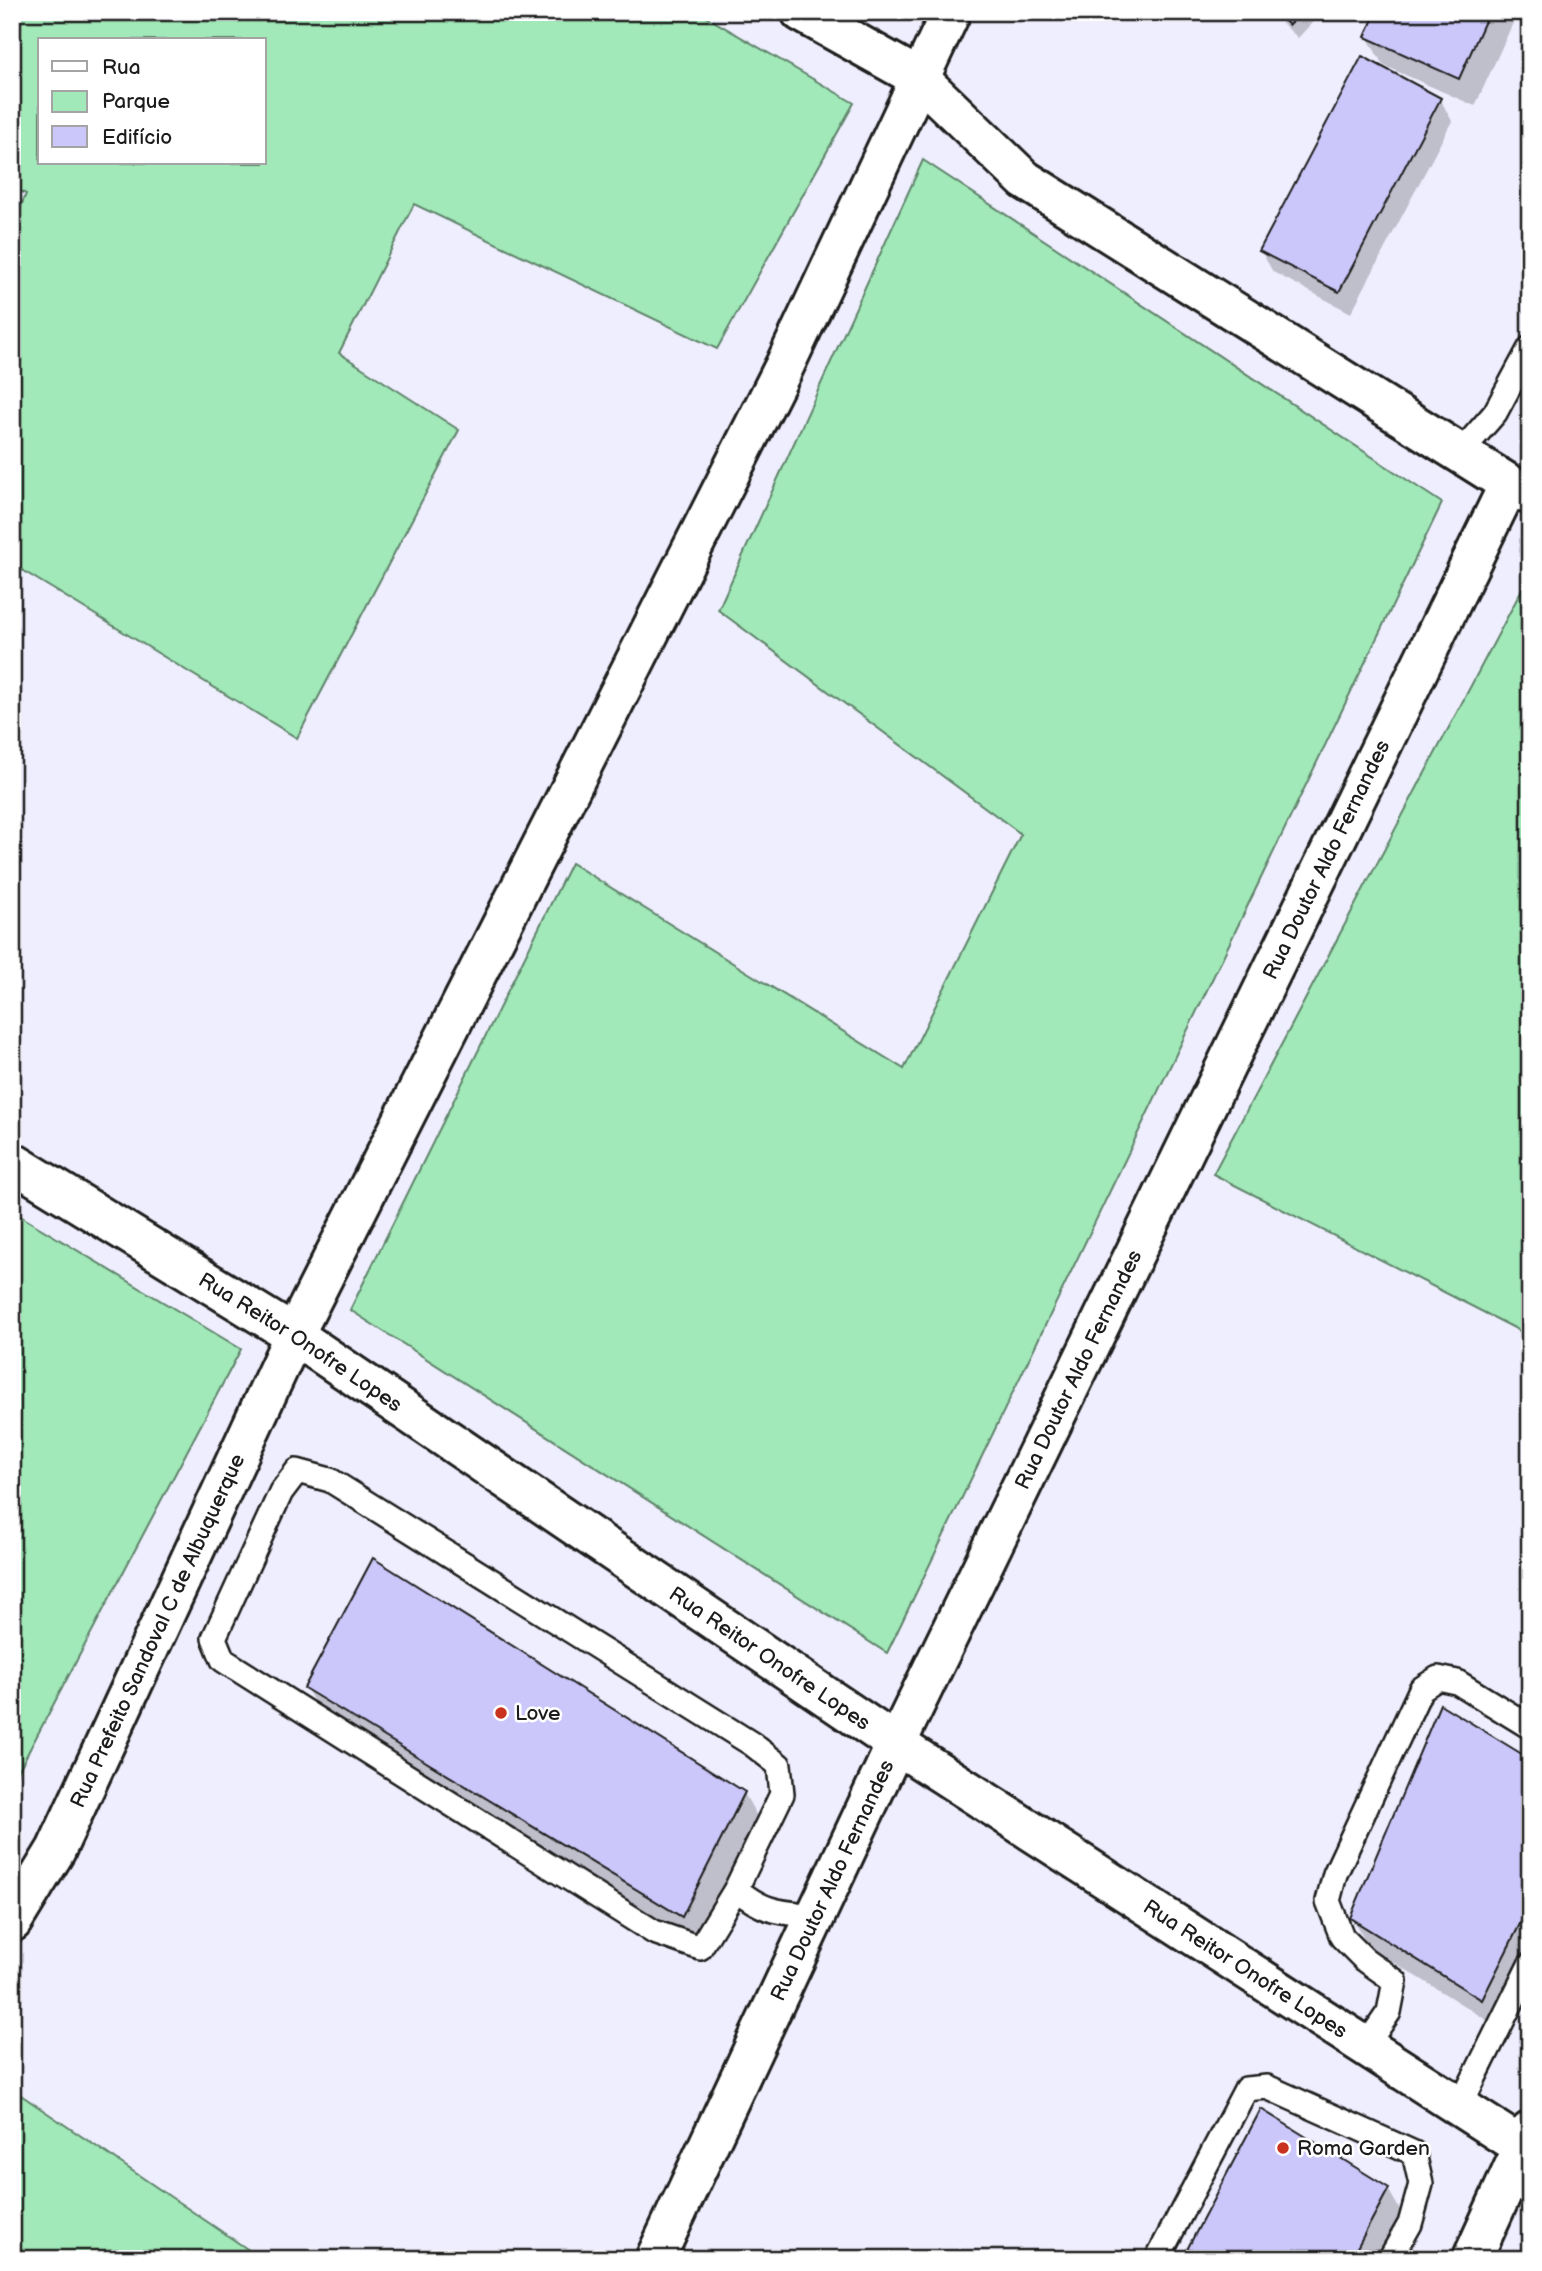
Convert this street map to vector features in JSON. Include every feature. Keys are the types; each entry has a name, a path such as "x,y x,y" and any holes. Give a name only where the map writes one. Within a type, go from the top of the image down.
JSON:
{"street":[{"path":"802,12 919,78 1025,180 1519,490"},
{"name":"Rua Prefeito Sandoval C de Albuquerque","path":"12,1922 56,1850 294,1335 784,367 951,12"},
{"name":"Rua Doutor Aldo Fernandes","path":"655,2259 896,1744 1519,490"},
{"name":"Rua Reitor Onofre Lopes","path":"12,1162 294,1335 896,1744 1459,2108 1527,2143"},
{"path":"1472,2259 1527,2143"}],"lane":[{"path":"1460,453 1495,413 1530,348"},
{"path":"297,1471 330,1480 752,1744 779,1765 782,1794 736,1889 700,1948 654,1932 223,1660 214,1638 281,1492 297,1471"},
{"path":"1365,2047 1389,2012 1395,1981 1364,1959 1342,1937 1328,1901 1335,1874 1421,1689 1438,1678 1457,1682 1530,1727"},
{"path":"736,1889 770,1911 816,1916"},
{"path":"1459,2108 1530,1965"},
{"path":"1157,2259 1246,2089 1267,2087 1414,2153 1421,2184 1410,2224 1390,2259"}],"green space":[{"path":"12,12 698,12 854,103 717,349 414,204 339,353 459,430 297,738 12,564 12,227 26,194 12,187"},
{"path":"923,160 1442,503 887,1653 350,1310 571,863 904,1069 1021,834 718,610"},
{"path":"1530,574 1530,1336 1213,1174"},
{"path":"12,1211 241,1349 12,1783"},
{"path":"12,2089 262,2259 12,2259"}],"building":[{"path":"1275,12 1301,12 1289,25"},
{"path":"1376,12 1489,12 1459,79 1365,37"},
{"path":"1362,56 1441,98 1339,292 1259,251"},
{"path":"373,1558 745,1792 682,1917 304,1688"},
{"path":"1440,1704 1530,1759 1530,1904 1482,2000 1350,1918"},
{"name":"Roma Garden","path":"1261,2109 1389,2188 1351,2259 1182,2259"}],"place":[{"name":"Love","path":"501,1713"},
{"name":"Roma Garden","path":"1283,2148"}]}
